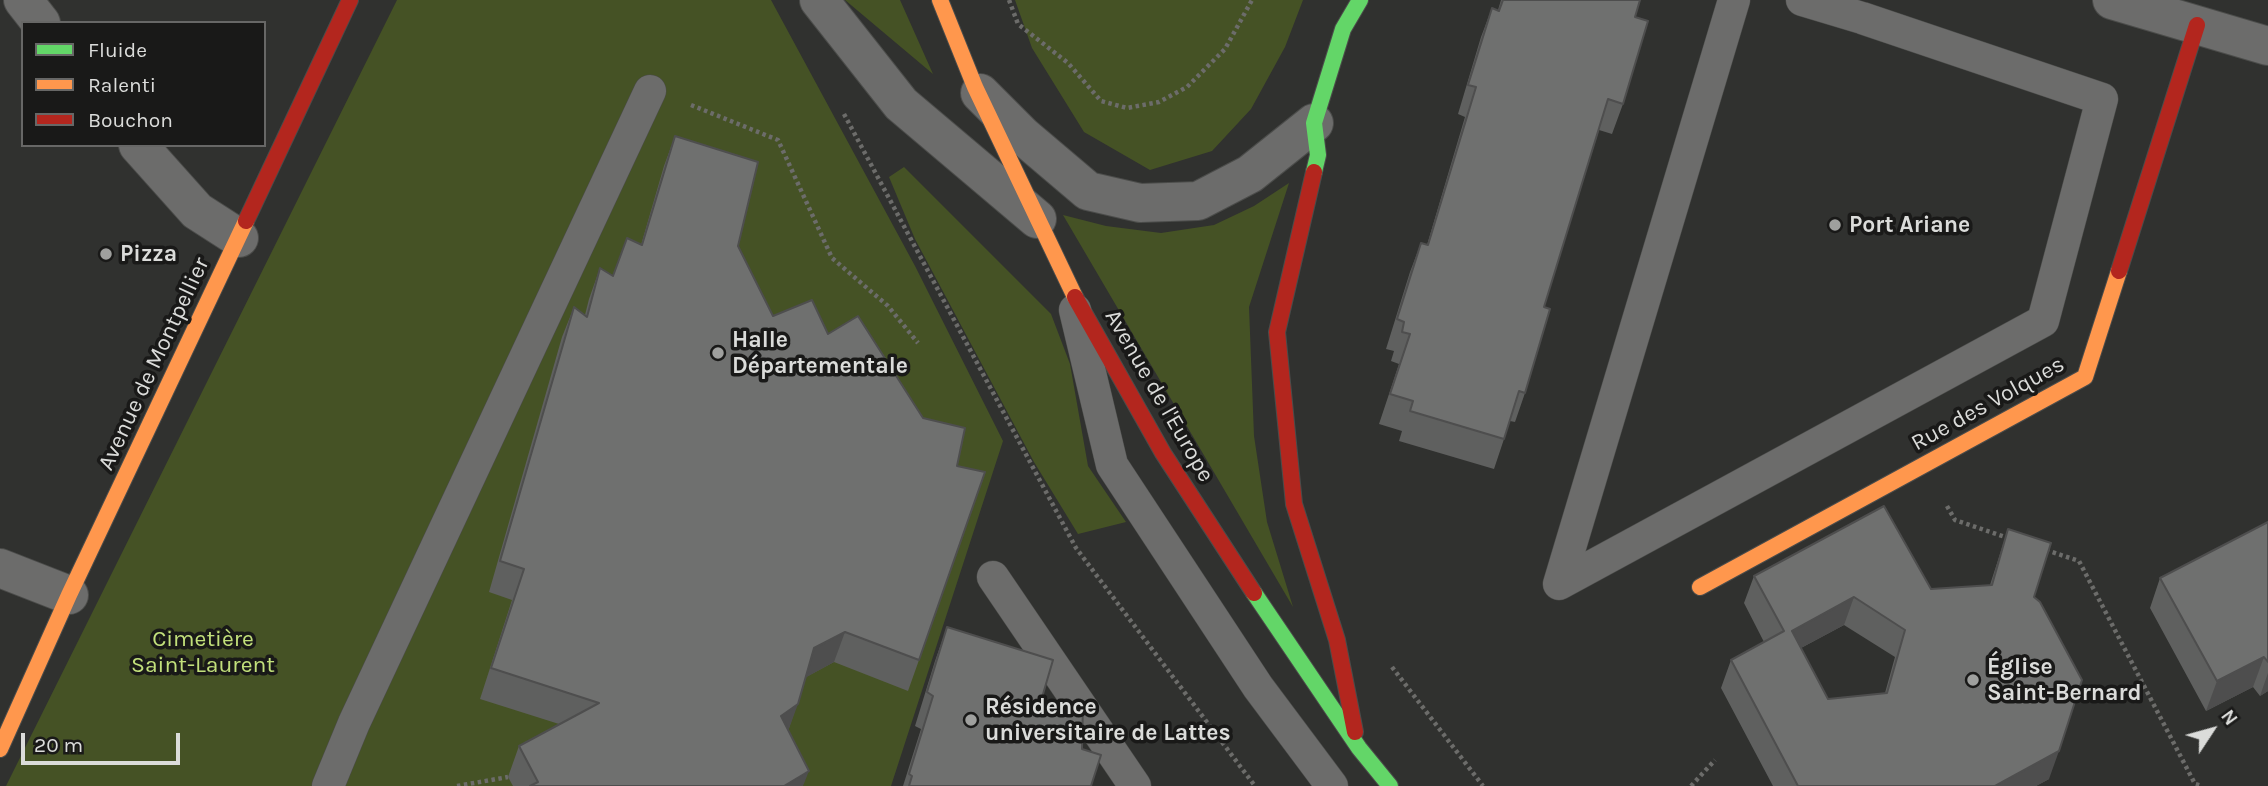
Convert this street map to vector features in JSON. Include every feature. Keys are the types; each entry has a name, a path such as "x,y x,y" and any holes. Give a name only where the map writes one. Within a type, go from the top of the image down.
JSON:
{"street":[{"path":"23,0 39,21"},
{"name":"Avenue de Montpellier","path":"0,749 69,595 350,0"},
{"path":"819,0 901,104 1037,219"},
{"name":"Avenue de l'Europe","path":"940,0 975,88 1069,285 1163,453 1359,748 1390,786"},
{"path":"2112,0 2268,46"},
{"path":"1348,10 1314,123 1318,155 1277,332 1294,505 1337,640 1359,748"},
{"name":"Rue des Volques","path":"1700,587 2085,377 2197,25"},
{"path":"975,88 1022,135 1088,191 1140,203 1198,201 1250,174 1314,123"},
{"path":"140,147 197,211 239,238"},
{"path":"0,568 69,595"}],"lane":[{"path":"1734,0 1559,583 2043,321 2102,99 1864,9 1802,0"},
{"path":"328,786 365,699 650,90"},
{"path":"1069,285 1112,465 1258,687 1332,786"},
{"path":"993,576 1135,786"}],"path":[{"path":"1009,0 1018,24 1068,63 1101,101 1127,108 1159,102 1187,86 1225,49 1252,0"},
{"path":"650,90 778,140 832,258 888,306 918,343"},
{"path":"840,105 1076,548 1255,786"},
{"path":"1925,464 1955,520 2017,541"},
{"path":"2042,549 2079,561 2195,784 2202,786"},
{"path":"1391,666 1483,786"},
{"path":"1691,786 1715,760"},
{"path":"457,786 508,777"}],"green space":[{"name":"Halle Départementale","path":"397,0 771,0 915,266 1003,441 891,786 6,786"},
{"path":"845,0 900,0 933,74"},
{"path":"1015,0 1303,0 1285,47 1251,109 1212,151 1150,170 1084,132 1032,48"},
{"path":"904,167 1051,314 1070,364 1088,466 1126,522 1078,534 1034,462 915,239 889,177"},
{"path":"1289,183 1249,307 1254,436 1267,522 1293,607 1063,215 1106,226 1161,233 1214,225 1254,206"}],"building":[{"path":"1503,0 1640,0 1635,17 1648,21 1623,104 1608,99 1544,307 1550,309 1525,393 1519,391 1504,439 1410,411 1413,401 1390,394 1410,334 1402,332 1404,322 1397,319 1421,243 1428,245 1476,87 1468,85 1492,8 1499,11"},
{"path":"675,136 758,162 738,246 773,316 812,300 828,334 858,316 923,418 965,428 957,466 985,472 919,660 845,632 814,648 798,704 781,716 809,771 784,786 530,786 538,782 519,746 599,703 491,668 524,569 500,561 574,307 587,317 600,268 613,276 627,238 642,245"},
{"path":"1884,506 1931,589 1992,585 2008,529 2051,543 2034,597 2040,602 2082,680 2059,751 1995,786 1798,786 1731,660 1784,631 1754,576","holes":["1854,597 1905,630 1887,693 1828,699 1792,631"]},
{"path":"2268,522 2268,662 2264,657 2217,681 2160,578"},
{"name":"Résidence universitaire de Lattes","path":"947,627 1053,660 1041,701 1083,703 1082,749 1101,755 1091,786 909,786 912,776 909,774 933,696 927,692"}],"traffic: fast":[{"path":"1314,172 1318,155 1314,123 1343,29 1360,0"},
{"path":"1254,593 1359,748 1390,786"}],"traffic: slow":[{"path":"940,0 975,87 1075,297"},
{"path":"0,749 69,595 246,221"},
{"path":"1700,587 2085,377 2119,271"}],"traffic: jam":[{"path":"246,221 350,0"},
{"path":"2119,271 2197,25"},
{"path":"1314,172 1277,332 1294,504 1337,640 1355,732"},
{"path":"1075,297 1163,453 1254,593"}],"place":[{"name":"Port Ariane","path":"1835,225"},
{"name":"Pizza","path":"106,254"},
{"name":"Halle Départementale","path":"718,353"},
{"name":"Église Saint-Bernard","path":"1973,680"},
{"name":"Résidence universitaire de Lattes","path":"971,720"}],"park label":[{"name":"Cimetière Saint-Laurent","path":"203,652"}]}
